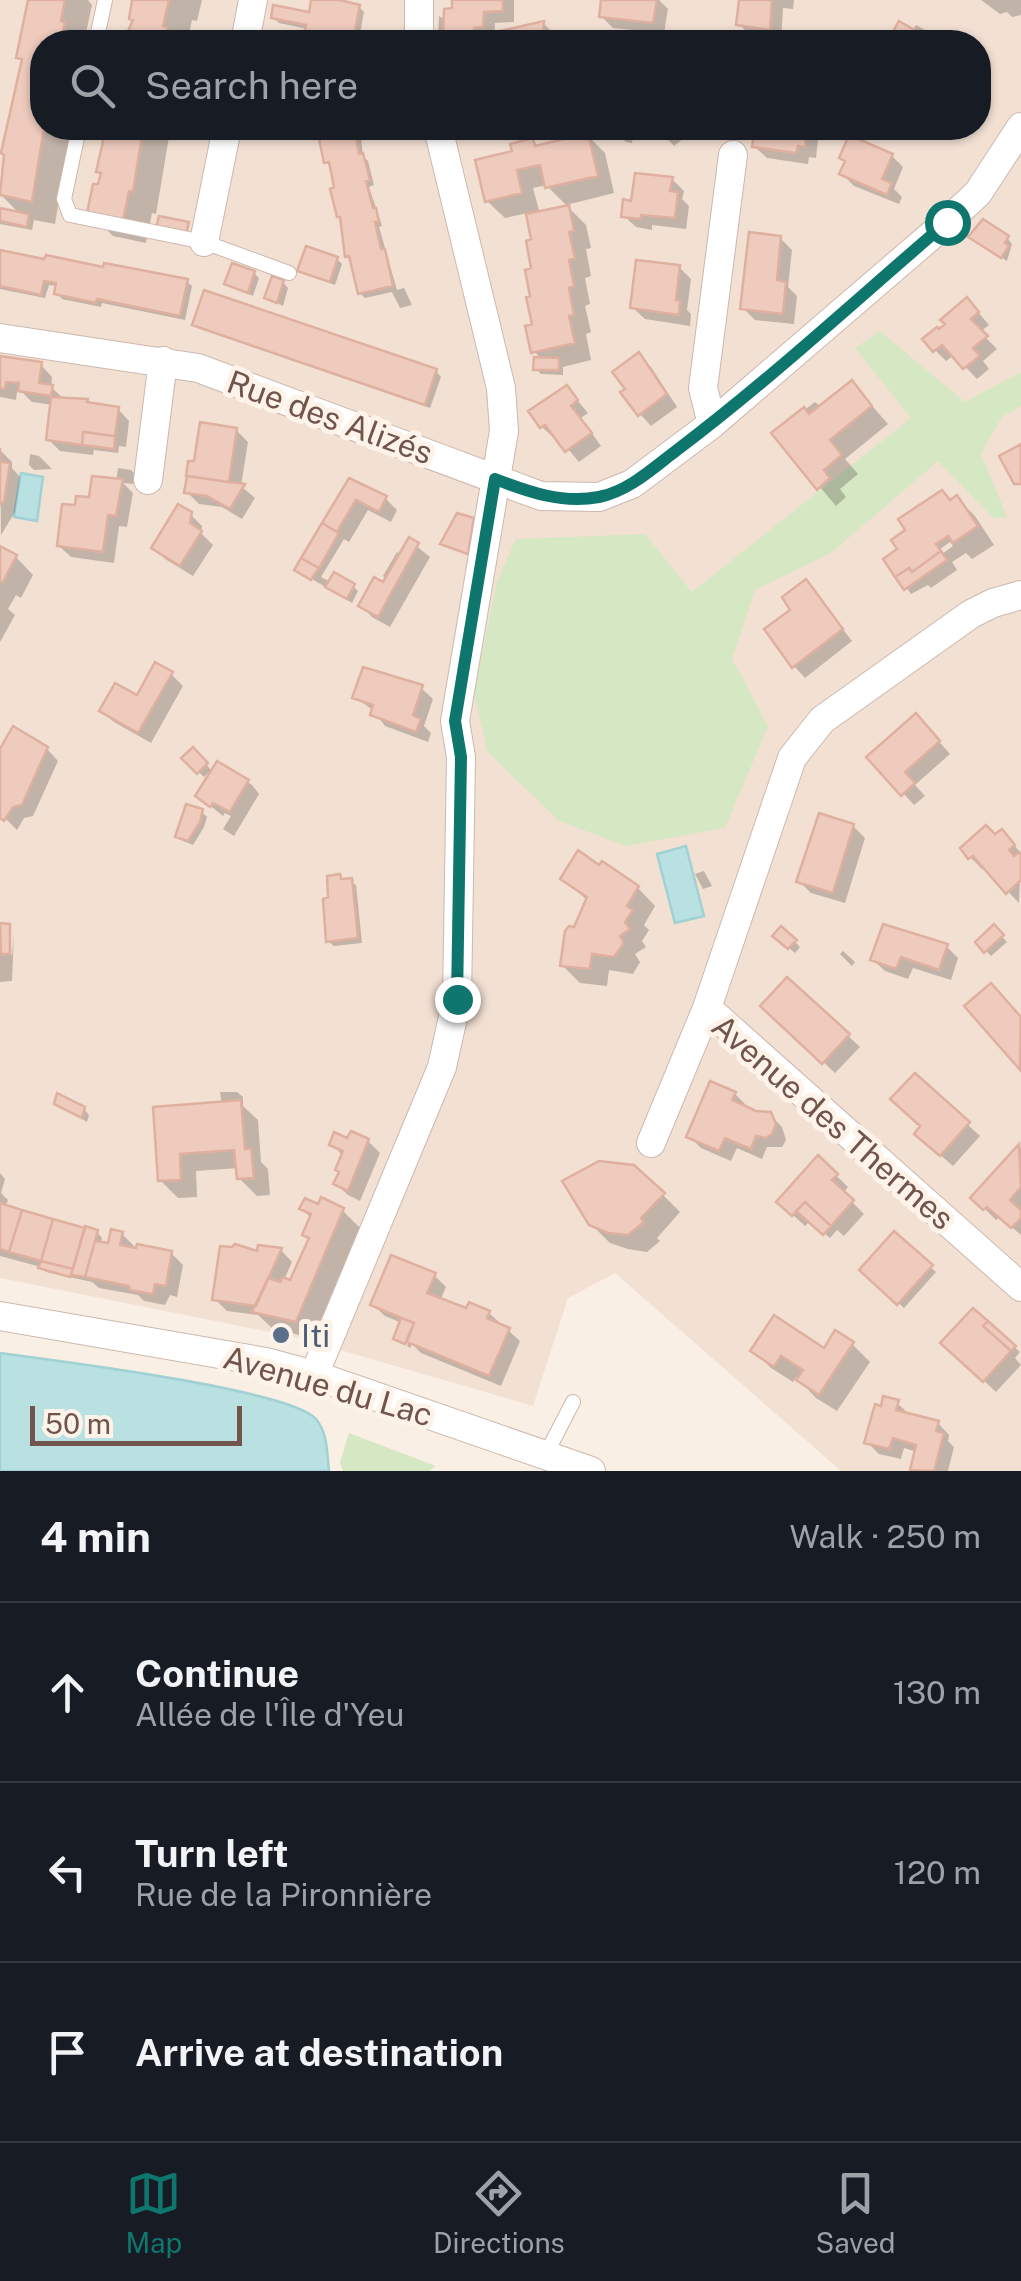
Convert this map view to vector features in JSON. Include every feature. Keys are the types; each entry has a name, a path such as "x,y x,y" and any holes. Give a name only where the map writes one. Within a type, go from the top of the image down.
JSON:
{"street":[{"path":"247,30 253,0"},
{"path":"419,0 419,30"},
{"name":"Rue des Alizés","path":"0,338 198,368 541,496 598,497 632,484 712,424 978,193 1021,127"},
{"path":"204,242 225,140"},
{"path":"314,1375 442,1067 457,999 461,757 455,721 504,431 501,388 441,140"},
{"path":"712,424 702,388 733,154"},
{"path":"148,480 163,362"},
{"path":"706,1008 792,758 806,738 822,720 971,614 993,602 1021,595"},
{"name":"Avenue des Thermes","path":"651,1144 706,1008 1021,1288"},
{"name":"Avenue du Lac","path":"0,1316 266,1362 591,1471"}],"lane":[{"path":"99,30 105,0"},
{"path":"76,140 64,199 70,215 204,242 289,273"},
{"path":"546,1454 573,1402"}],"shaded area":[{"path":"0,0 1021,0 1021,1471 841,1471 615,1273 568,1298 533,1406 299,1338 0,1278"}],"green space":[{"path":"880,331 965,402 1021,372 1021,406 1002,417 981,454 1007,517 993,518 938,461 831,553 755,590 732,659 768,726 725,828 626,846 559,821 487,751 474,692 497,582 516,539 645,534 692,592 911,418 855,348"},
{"path":"349,1433 436,1466 429,1471 343,1471 340,1462"}],"water":[{"path":"21,473 43,477 37,521 14,517"},
{"path":"686,846 704,916 675,923 657,854"},
{"path":"0,1353 167,1377 297,1408 320,1425 329,1471 0,1471"}],"building":[{"path":"28,0 65,0 63,30 30,30 30,140 42,140 32,202 0,195 4,155 1,153 22,59 16,58"},
{"path":"132,0 169,0 163,26 168,30 128,30 133,20 129,19"},
{"path":"311,0 360,5 355,30 305,30 306,25 271,18 273,5 309,12"},
{"path":"452,0 503,0 503,11 484,12 483,27 474,30 443,30 444,9 452,8"},
{"path":"601,0 657,0 653,23 599,17"},
{"path":"739,0 772,0 770,30 736,25"},
{"path":"544,21 544,30 504,30"},
{"path":"899,21 914,30 894,30"},
{"path":"103,140 141,140 133,192 129,191 123,221 87,213 93,184 98,184 101,173 96,172"},
{"path":"319,140 356,140 370,180 366,181 393,286 358,294 349,256 345,257 340,217 330,189 334,187 329,162 324,163"},
{"path":"525,140 534,140 535,146 559,140 590,140 598,176 545,188 540,165 517,170 522,193 485,202 475,160 512,151 510,144"},
{"path":"753,140 806,140 805,147 798,146 796,153 752,147"},
{"path":"847,140 861,140 893,154 882,179 892,183 887,195 839,174 845,161 839,158"},
{"path":"635,173 673,177 670,191 678,192 675,218 621,217 623,199 631,201"},
{"path":"569,205 574,231 569,232 575,258 569,260 574,315 569,316 575,343 531,353 525,326 532,324 526,297 530,296 525,270 531,268 526,241 531,239 526,214"},
{"path":"0,208 29,214 27,227 0,221"},
{"path":"159,216 189,222 186,235 156,228"},
{"path":"983,219 1009,236 1005,243 1009,246 1001,258 968,237"},
{"path":"749,232 781,236 777,280 786,282 783,314 740,309"},
{"path":"306,246 338,257 330,282 297,271"},
{"path":"0,250 103,267 104,263 188,279 180,316 54,294 56,283 44,281 41,295 0,286"},
{"path":"636,260 680,265 676,300 680,300 679,315 630,308"},
{"path":"232,263 255,271 248,293 224,284"},
{"path":"272,276 284,280 277,303 264,298"},
{"path":"204,290 437,369 425,405 192,325"},
{"path":"967,297 979,312 971,319 988,336 973,348 980,356 963,369 942,345 933,352 922,339 945,324 940,320"},
{"path":"639,352 667,394 638,416 620,392 625,389 612,372"},
{"path":"0,356 42,362 39,383 53,385 51,396 18,391 19,383 6,382 5,389 0,388"},
{"path":"534,357 559,358 559,370 533,370"},
{"path":"852,380 872,406 830,440 842,455 824,470 830,478 817,490 771,433 804,407 809,414"},
{"path":"567,385 578,400 571,406 592,433 565,452 545,425 540,428 528,411"},
{"path":"51,397 88,399 87,402 119,407 115,436 83,432 82,445 46,440"},
{"path":"200,422 237,428 229,482 186,476 188,461 194,461"},
{"path":"83,432 115,436 114,449 82,445"},
{"path":"1021,444 1021,484 1014,484 999,456"},
{"path":"0,462 10,463 4,502 0,504"},
{"path":"92,476 123,479 116,516 108,515 103,552 57,546 62,504 75,505 76,496 89,497"},
{"path":"187,476 245,484 230,509 207,496 184,493"},
{"path":"349,478 387,496 379,512 356,500 337,532 322,523"},
{"path":"942,490 950,500 957,495 978,526 953,543 948,536 936,544 941,551 912,572 909,568 895,577 883,559 897,549 891,540 905,530 898,519"},
{"path":"178,504 192,512 190,523 202,531 180,566 151,548"},
{"path":"457,513 474,518 468,554 440,544"},
{"path":"322,523 339,533 319,568 301,558"},
{"path":"409,537 419,543 378,617 358,606 374,577 383,582"},
{"path":"0,546 17,555 3,582 0,581"},
{"path":"941,551 947,560 904,590 895,577 909,568 912,572"},
{"path":"301,558 319,568 311,580 294,570"},
{"path":"334,572 355,584 347,599 325,587"},
{"path":"806,579 843,629 792,668 764,629 790,610 782,597"},
{"path":"155,662 173,672 138,733 99,711 115,683 137,695"},
{"path":"363,667 423,685 413,715 421,719 416,732 370,715 373,705 352,698"},
{"path":"916,713 940,741 905,772 915,783 901,796 866,757"},
{"path":"13,726 48,747 22,805 13,807 4,821 0,818 0,749"},
{"path":"193,747 208,763 197,774 181,758"},
{"path":"217,761 249,780 230,812 213,803 210,807 195,796"},
{"path":"186,804 203,809 188,841 175,837"},
{"path":"819,813 854,824 833,893 796,882"},
{"path":"986,825 995,834 1002,829 1015,845 1009,850 1014,856 1021,854 1021,880 1006,894 973,856 968,859 960,848"},
{"path":"578,850 639,886 627,906 633,910 625,922 630,929 620,936 624,943 614,957 592,954 590,969 560,966 565,931 574,927 587,897 560,879"},
{"path":"340,874 341,879 352,878 358,938 326,942 323,899 328,897 327,876"},
{"path":"0,923 10,924 10,954 1,954"},
{"path":"883,924 948,944 939,970 901,957 896,969 870,960"},
{"path":"994,924 1004,935 984,953 975,942"},
{"path":"781,926 797,940 788,949 772,936"},
{"path":"787,977 850,1034 822,1064 760,1006"},
{"path":"991,983 1021,1017 1020,1070 964,1006"},
{"path":"915,1073 970,1122 940,1156 914,1134 920,1126 890,1099"},
{"path":"710,1081 736,1092 732,1100 756,1111 771,1112 776,1124 772,1134 766,1138 756,1136 751,1149 725,1138 719,1151 686,1137"},
{"path":"57,1093 85,1107 82,1118 54,1104"},
{"path":"241,1100 245,1149 251,1148 254,1178 237,1179 234,1150 180,1154 181,1180 158,1181 153,1107"},
{"path":"351,1131 369,1139 348,1191 333,1184 343,1151 329,1145 334,1132 347,1138"},
{"path":"1019,1144 1021,1187 1010,1200 1021,1210 1021,1218 1011,1228 970,1198"},
{"path":"818,1155 838,1174 832,1180 854,1200 831,1226 805,1202 792,1216 776,1202"},
{"path":"599,1161 634,1165 665,1193 641,1218 644,1222 628,1235 608,1233 589,1225 562,1181"},
{"path":"321,1197 344,1208 296,1322 252,1312 268,1278 290,1280 309,1238 302,1235 311,1214 299,1209 305,1198 318,1204"},
{"path":"805,1202 831,1226 823,1235 796,1211"},
{"path":"0,1203 22,1210 9,1252 0,1249"},
{"path":"22,1210 53,1219 41,1261 9,1252"},
{"path":"53,1219 85,1228 73,1269 41,1261"},
{"path":"85,1226 98,1230 85,1277 71,1275"},
{"path":"111,1229 123,1232 120,1245 172,1251 166,1286 155,1284 153,1294 85,1277 95,1241 108,1243"},
{"path":"894,1231 933,1265 897,1305 859,1270"},
{"path":"235,1244 257,1251 258,1245 282,1248 256,1306 212,1300 220,1246"},
{"path":"391,1255 436,1273 427,1293 466,1308 469,1302 490,1311 487,1318 510,1328 489,1376 407,1342 414,1323 370,1305"},
{"path":"41,1261 73,1269 70,1277 38,1268"},
{"path":"973,1308 988,1321 983,1326 1011,1351 983,1382 940,1343"},
{"path":"774,1315 824,1348 835,1330 854,1342 819,1395 796,1380 803,1370 781,1356 774,1367 750,1351"},
{"path":"401,1318 414,1323 405,1344 393,1339"},
{"path":"988,1321 1016,1346 1011,1351 983,1326"},
{"path":"883,1396 899,1400 896,1410 939,1421 936,1431 944,1433 934,1471 910,1470 916,1445 893,1438 889,1449 864,1443 875,1404 881,1406"}],"place":[{"name":"Iti","path":"281,1335"}],"route":[{"path":"457,999 461,757 455,721 495,479 541,496 570,499 598,497 632,484 712,424 947,222"}]}
